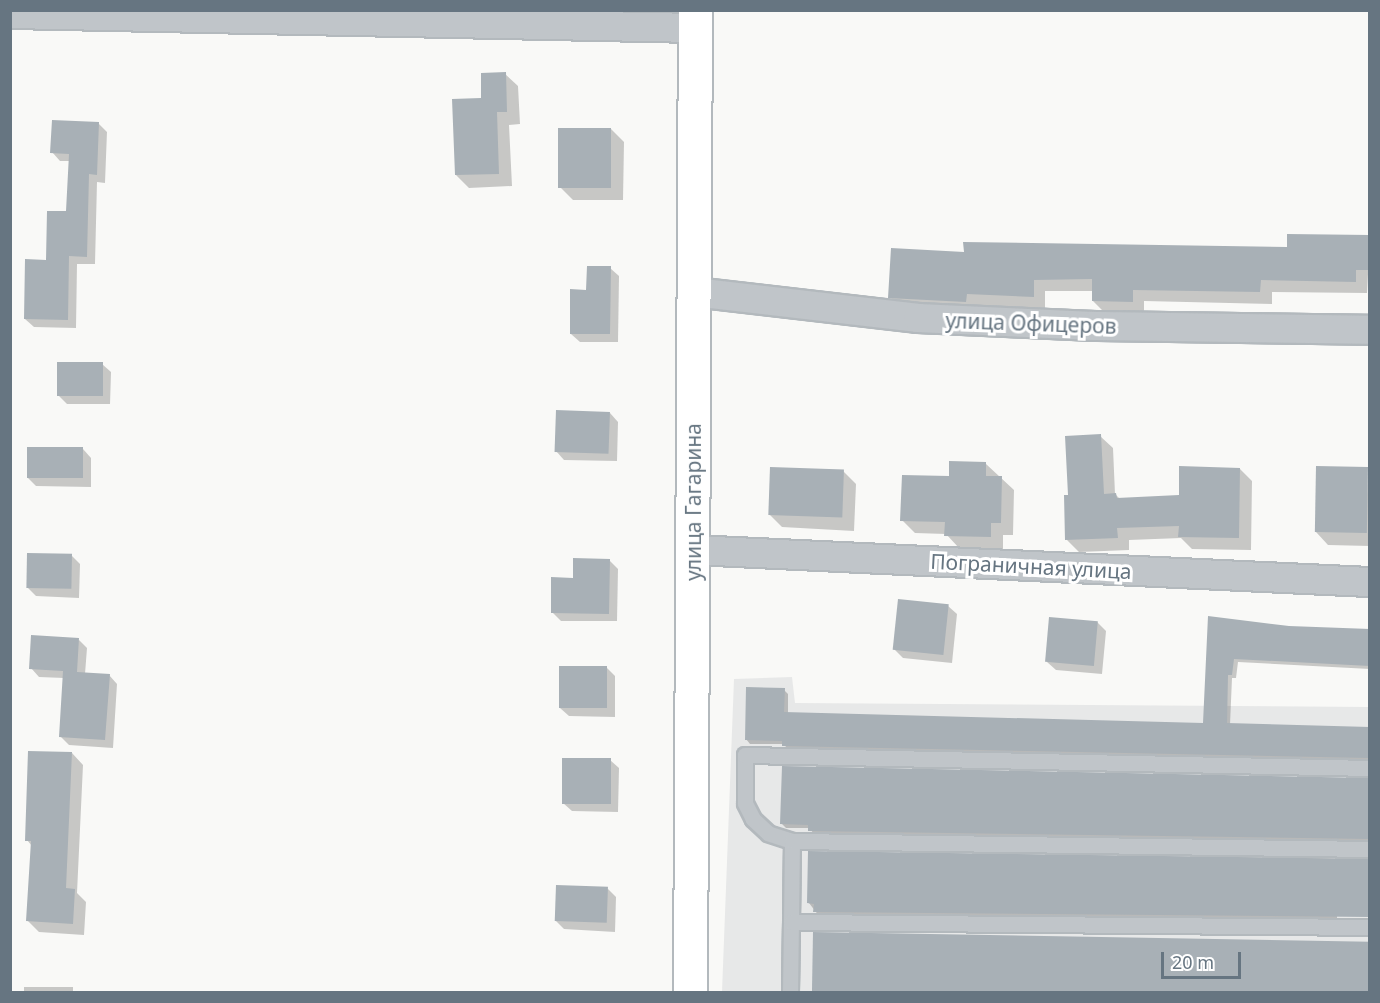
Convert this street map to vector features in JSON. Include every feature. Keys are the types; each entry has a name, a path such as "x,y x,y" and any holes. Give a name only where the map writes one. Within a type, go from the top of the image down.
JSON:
{"street":[{"path":"10,14 695,19"},
{"name":"улица Гагарина","path":"690,993 695,19"},
{"name":"улица Офицеров","path":"694,292 918,318 1094,326 1370,330"},
{"name":"Пограничная улица","path":"693,550 1370,582"}],"lane":[{"path":"1370,768 745,755 745,803 753,819 768,833 792,841 1370,849"},
{"path":"790,993 792,841"},
{"path":"791,922 1370,927"}],"shaded area":[{"path":"792,677 795,703 1369,707 1369,992 722,992 734,679"}],"building":[{"path":"506,72 507,112 497,112 499,174 455,175 452,99 481,98 481,73"},
{"path":"52,120 99,122 97,175 89,174 87,257 69,256 68,320 24,319 25,259 46,260 47,211 66,211 69,154 50,153"},
{"path":"558,128 611,128 611,188 558,188"},
{"path":"1287,234 1370,235 1370,270 1356,270 1356,282 1261,280 1260,292 1133,290 1133,302 1092,301 1092,279 1034,280 1034,297 967,294 966,302 888,298 891,248 964,252 963,242 1287,247"},
{"path":"587,266 611,266 610,334 570,334 570,289 586,290"},
{"path":"57,362 103,362 103,396 57,396"},
{"path":"556,410 610,412 609,454 555,452"},
{"path":"1101,434 1104,494 1116,493 1117,498 1179,495 1179,466 1240,468 1239,538 1178,537 1179,526 1117,528 1118,538 1065,540 1064,495 1068,495 1065,436"},
{"path":"27,447 83,447 83,478 27,478"},
{"path":"949,461 986,462 986,476 1002,476 1001,523 991,523 991,537 944,536 945,522 900,521 902,475 949,476"},
{"path":"1316,466 1368,467 1367,533 1315,532"},
{"path":"770,467 844,470 842,518 768,515"},
{"path":"27,553 72,554 71,589 26,588"},
{"path":"573,558 610,559 609,614 551,613 551,577 573,578"},
{"path":"898,599 949,604 943,655 893,650"},
{"path":"1208,616 1289,626 1370,629 1370,666 1234,659 1232,675 1228,675 1227,723 1370,727 1370,758 782,746 782,741 745,740 746,687 785,688 784,712 1203,723"},
{"path":"1049,617 1098,621 1094,666 1045,662"},
{"path":"31,635 79,638 77,672 110,674 105,740 59,737 63,671 29,669"},
{"path":"559,666 607,666 607,708 559,708"},
{"path":"28,751 72,752 66,888 75,889 73,924 26,921 31,841 25,841"},
{"path":"562,758 611,758 611,804 562,804"},
{"path":"782,766 1370,778 1370,839 808,831 808,825 780,824"},
{"path":"808,851 1370,859 1370,917 813,912 814,904 807,903"},
{"path":"556,885 608,887 607,923 555,921"},
{"path":"813,932 1370,942 1369,992 812,991"}]}
